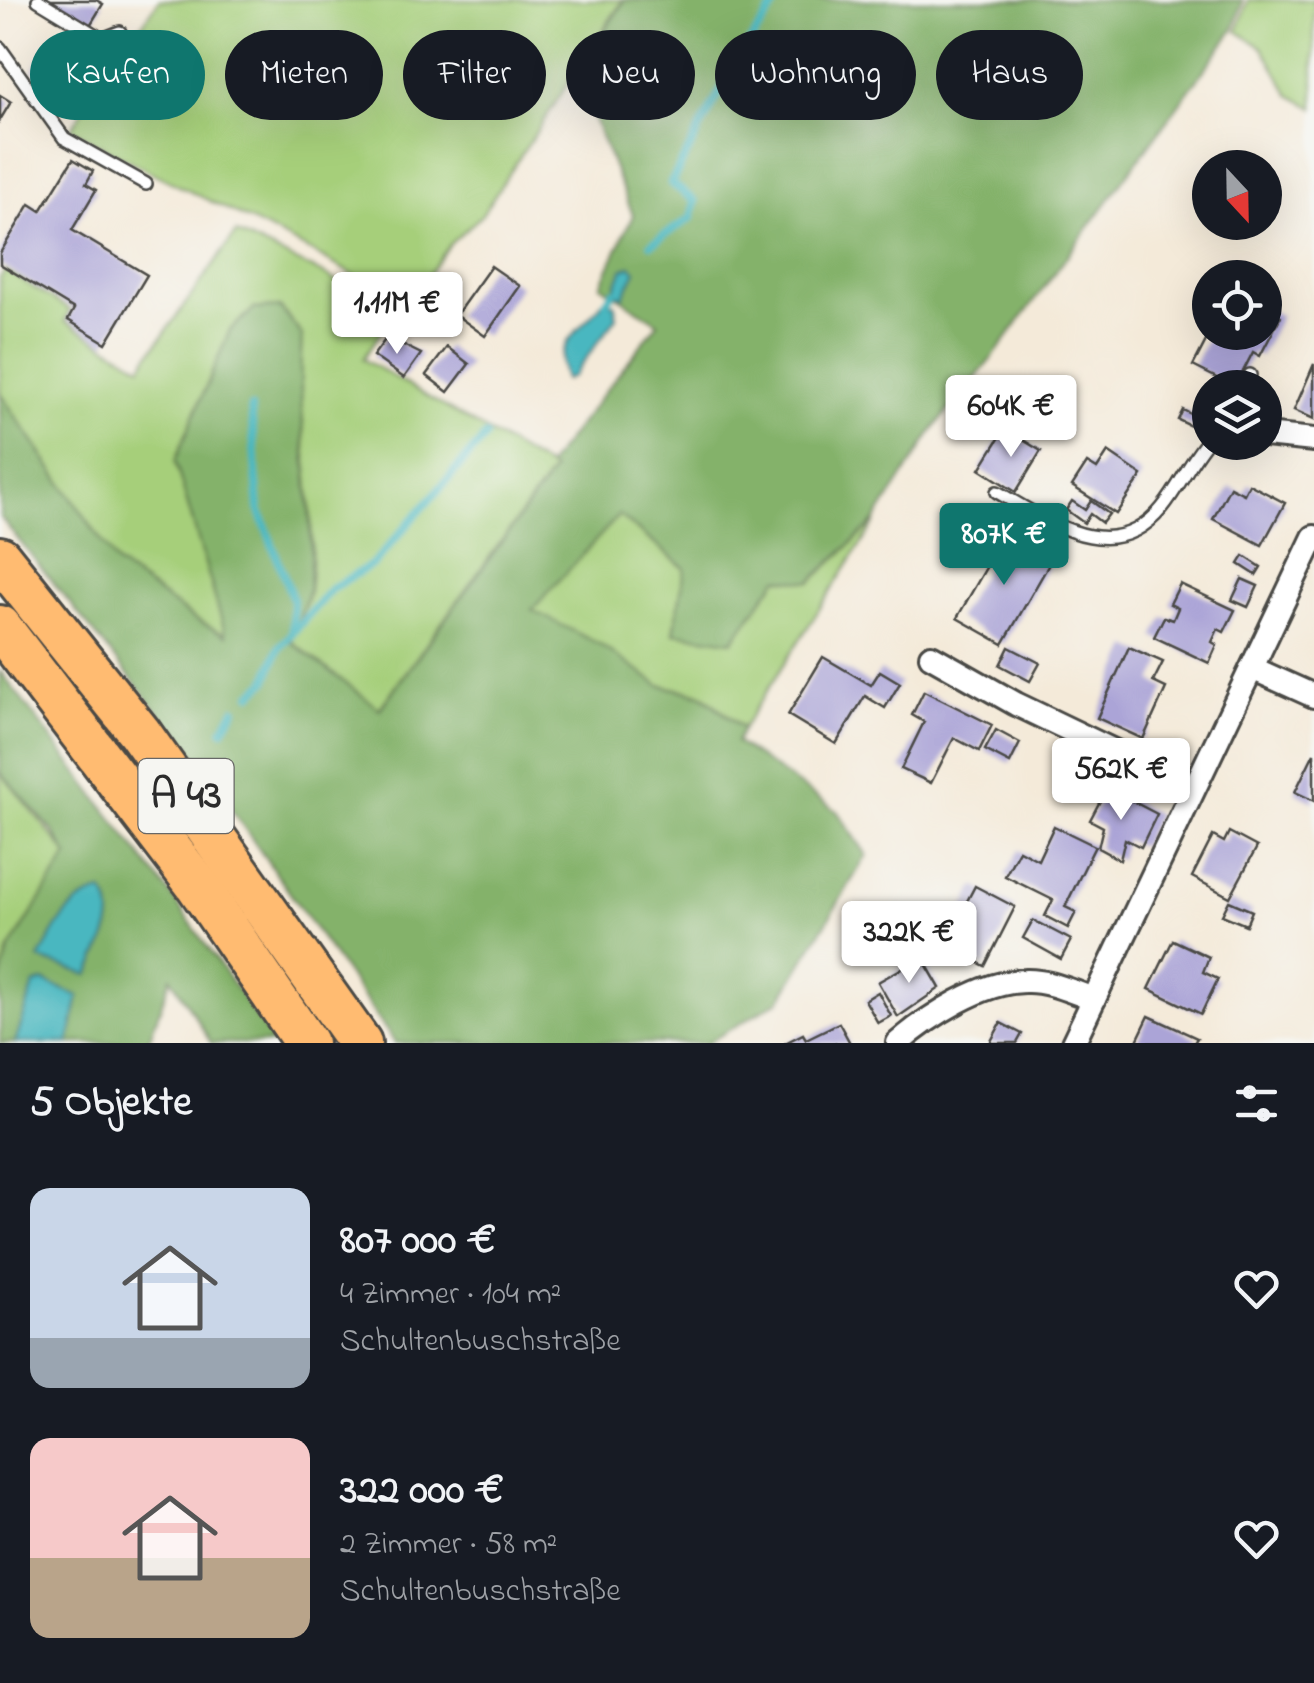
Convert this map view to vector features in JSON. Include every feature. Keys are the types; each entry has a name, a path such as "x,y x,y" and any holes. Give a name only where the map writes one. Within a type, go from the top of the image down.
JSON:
{"highway":[{"name":"A 43","path":"0,558 150,747 360,1043"},
{"name":"A 43","path":"0,627 163,838 306,1043"}],"street":[{"path":"1282,437 1314,440"},
{"path":"1073,1043 1313,540"},
{"path":"931,656 1016,704 1193,789"},
{"path":"1254,669 1314,696"},
{"path":"898,1043 950,1008 1012,982 1052,985 1094,999"}],"lane":[{"path":"38,0 87,30"},
{"path":"0,48 64,138 146,184"},
{"path":"997,492 1069,532 1090,539 1110,539 1145,524 1161,509 1195,460"}],"green space":[{"path":"159,0 623,0 603,30 566,30 566,87 546,117 546,30 403,30 403,120 544,120 481,216 451,243 405,308 325,259 71,128 76,120 205,120 205,30 138,30"},
{"path":"625,0 1243,0 1233,31 993,357 935,427 875,521 810,582 778,578 732,641 674,633 685,568 619,515 532,610 599,644 659,685 702,695 743,729 736,742 837,811 867,855 780,1000 707,1043 395,1043 193,755 0,517 0,393 117,564 194,619 226,635 175,461 230,330 254,309 279,307 302,335 301,397 310,521 308,590 291,642 380,709 553,471 547,466 658,323 601,285 633,215 594,120 695,120 695,30 605,30"},
{"path":"1248,0 1314,0 1314,108 1290,95 1263,48 1237,31"},
{"path":"236,233 328,276 390,318 363,359 553,470 379,709 291,641 309,590 311,521 301,397 302,335 280,307 254,309 230,330 175,461 226,635 194,618 118,565 0,393 0,278 5,270 70,310 65,321 141,366"},
{"path":"619,515 685,569 674,633 733,641 778,578 811,582 876,521 743,728 702,694 659,685 599,644 531,611"},
{"path":"0,671 174,899 274,1043 211,1043 171,977 148,1043 0,1043 0,984 9,950 68,856 53,831 0,772"},
{"path":"0,772 69,856 9,950 0,983"}],"water":[{"path":"631,266 636,271 623,297 613,292 623,269"},
{"path":"602,303 614,303 617,317 573,376 565,380 565,346"},
{"path":"103,892 109,901 110,922 89,975 39,959 72,908"},
{"path":"43,981 79,996 69,1043 15,1043 34,985"}],"building":[{"path":"43,0 96,0 103,4 89,27"},
{"path":"0,95 11,102 0,120"},
{"path":"73,159 93,171 86,184 96,190 72,230 147,275 106,343 68,320 74,309 0,264 0,253 30,204 41,211"},
{"path":"491,266 520,286 485,336 456,315"},
{"path":"387,337 421,354 404,378 373,356"},
{"path":"447,347 469,364 448,392 426,375"},
{"path":"1201,350 1263,350 1260,356 1253,352 1244,370 1201,370 1193,366"},
{"path":"1314,364 1314,419 1294,410"},
{"path":"1183,410 1192,415 1192,427 1178,420"},
{"path":"1005,429 1041,451 1016,492 980,469"},
{"path":"1108,452 1142,475 1116,514 1072,486 1087,463 1097,469"},
{"path":"1249,484 1285,503 1262,545 1213,519 1230,487 1244,494"},
{"path":"1072,501 1085,510 1091,501 1109,514 1102,523 1090,514 1084,523 1066,510"},
{"path":"1006,533 1052,559 1003,644 957,618"},
{"path":"1244,556 1261,567 1256,575 1239,564"},
{"path":"1242,579 1258,586 1248,607 1232,600"},
{"path":"1180,584 1235,610 1224,632 1218,629 1212,642 1217,645 1209,663 1154,637 1164,617 1173,620 1178,608 1170,604"},
{"path":"1009,647 1040,663 1030,681 1000,665"},
{"path":"1129,647 1163,662 1153,682 1166,688 1143,739 1097,718"},
{"path":"823,657 871,685 880,671 900,683 885,708 865,696 836,744 788,715"},
{"path":"924,691 992,725 979,751 954,738 931,783 901,769 924,722 912,715"},
{"path":"996,730 1020,743 1010,763 985,750"},
{"path":"1314,753 1314,801 1295,792"},
{"path":"1107,788 1157,814 1141,847 1125,839 1120,860 1098,848 1103,827 1090,820"},
{"path":"1054,826 1095,846 1065,907 1076,912 1068,928 1045,916 1053,900 1005,876 1019,850 1038,860"},
{"path":"1229,832 1257,847 1230,897 1192,877 1213,836 1224,842"},
{"path":"975,886 1015,907 985,966 944,945"},
{"path":"1229,901 1252,911 1246,925 1222,915"},
{"path":"1033,920 1071,940 1061,959 1023,938"},
{"path":"1173,940 1209,957 1203,972 1218,979 1201,1014 1149,989"},
{"path":"922,957 940,988 898,1017 878,982"},
{"path":"878,992 891,1016 878,1023 865,1000"},
{"path":"1149,1016 1197,1038 1194,1043 1136,1043"},
{"path":"839,1023 850,1043 785,1043 803,1034 806,1039"},
{"path":"1001,1023 1022,1034 1017,1043 990,1043"}],"waterway":[{"path":"651,244 691,218 695,201 671,183 735,64 779,0"},
{"path":"606,302 613,292"},
{"path":"251,408 259,509 293,600 292,631"},
{"path":"252,694 266,682 279,648 332,588 373,564 486,436"},
{"path":"223,730 235,709"}]}
